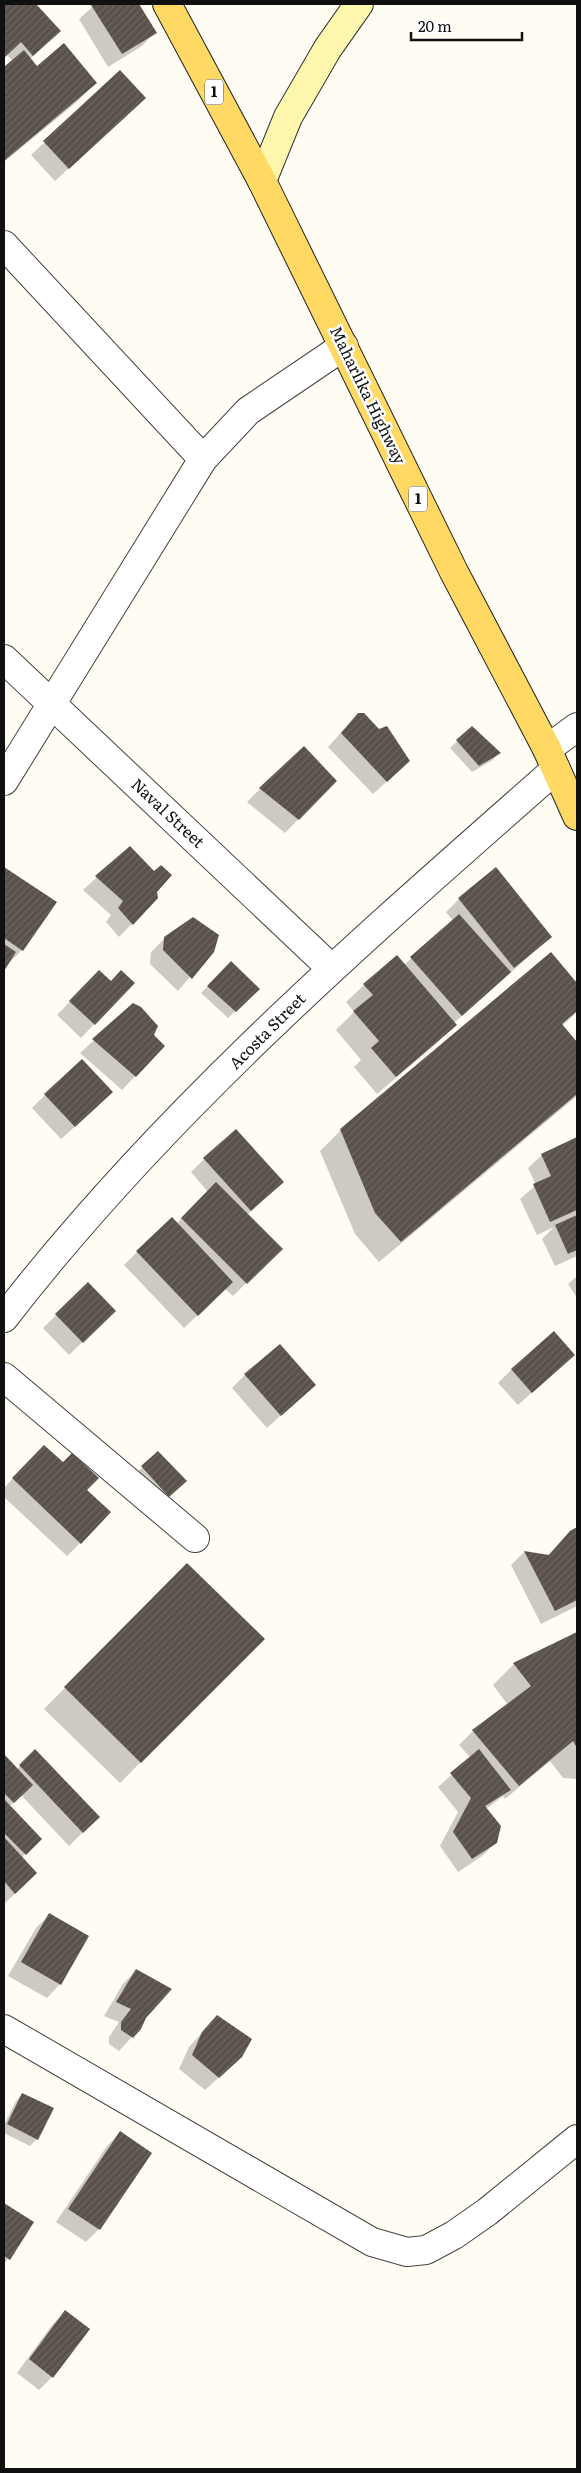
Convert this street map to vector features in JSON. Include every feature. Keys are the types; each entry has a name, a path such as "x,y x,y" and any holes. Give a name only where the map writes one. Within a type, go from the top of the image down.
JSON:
{"main road":[{"name":"Maharlika Highway","path":"167,4 262,181 454,572 551,759 577,816"},
{"path":"262,181 288,117 328,48 359,4"}],"street":[{"path":"4,245 203,459"},
{"path":"4,781 203,459 248,411 344,346"},
{"name":"Naval Street","path":"4,659 331,968"},
{"name":"Acosta Street","path":"4,1318 29,1285 137,1160 331,968 551,759 577,727"},
{"path":"4,1377 195,1538"},
{"path":"4,2028 372,2242 407,2252 426,2250 454,2235 487,2212 577,2139"}],"building":[{"path":"4,4 36,4 61,31 33,56 21,42 4,58"},
{"path":"139,4 157,33 122,54 91,5"},
{"path":"64,43 97,83 4,161 4,67 24,50 37,66"},
{"path":"120,70 146,98 69,169 43,141"},
{"path":"358,713 364,713 379,729 387,726 410,761 387,782 341,733"},
{"path":"472,726 501,753 479,766 456,740"},
{"path":"304,746 337,781 299,820 259,788"},
{"path":"130,846 154,871 161,865 172,875 157,892 158,898 133,925 118,908 123,901 95,876"},
{"path":"4,867 57,902 23,951 4,938"},
{"path":"496,867 552,937 514,968 458,898"},
{"path":"459,914 511,972 462,1016 410,957"},
{"path":"193,917 219,935 214,952 192,979 163,950 164,937"},
{"path":"4,944 16,952 4,971"},
{"path":"551,952 577,983 577,1011 562,1024 577,1042 577,1094 401,1242 375,1213 340,1129"},
{"path":"397,955 457,1025 396,1077 371,1048 379,1041 353,1011 373,995 363,984"},
{"path":"231,961 260,989 236,1012 207,986"},
{"path":"99,970 111,981 121,970 135,983 95,1025 69,1001"},
{"path":"133,1003 141,1007 158,1026 154,1035 165,1046 136,1077 92,1039"},
{"path":"82,1059 113,1092 75,1127 44,1094"},
{"path":"236,1129 284,1182 251,1211 203,1158"},
{"path":"577,1137 577,1210 550,1222 533,1184 551,1176 541,1154"},
{"path":"216,1182 283,1249 247,1284 181,1218"},
{"path":"577,1215 577,1250 568,1254 555,1225"},
{"path":"172,1217 233,1282 198,1316 136,1251"},
{"path":"88,1282 116,1311 83,1343 55,1314"},
{"path":"554,1331 575,1355 532,1393 511,1369"},
{"path":"280,1344 316,1385 281,1416 244,1374"},
{"path":"44,1445 63,1462 72,1453 99,1478 87,1490 111,1512 81,1544 12,1478"},
{"path":"158,1451 187,1481 169,1497 141,1466"},
{"path":"577,1527 577,1600 555,1611 524,1551 549,1555 570,1531"},
{"path":"187,1563 265,1639 141,1763 64,1687"},
{"path":"577,1632 577,1748 573,1741 519,1786 472,1730 531,1686 513,1663"},
{"path":"35,1749 100,1817 83,1833 19,1765"},
{"path":"479,1749 511,1790 485,1806 501,1826 497,1843 472,1859 453,1832 471,1798 450,1773"},
{"path":"4,1754 33,1785 14,1803 4,1793"},
{"path":"4,1799 42,1839 26,1855 4,1833"},
{"path":"4,1837 37,1873 15,1894 4,1881"},
{"path":"49,1913 89,1936 61,1985 21,1962"},
{"path":"136,1969 172,1989 146,2018 141,2029 133,2038 121,2030 121,2022 131,2009 116,2002"},
{"path":"217,2015 252,2039 242,2057 219,2078 192,2055 202,2032"},
{"path":"22,2093 54,2108 38,2140 7,2124"},
{"path":"120,2131 152,2153 100,2230 68,2209"},
{"path":"4,2203 34,2222 10,2260 4,2256"},
{"path":"65,2310 90,2329 53,2378 29,2359"}]}
